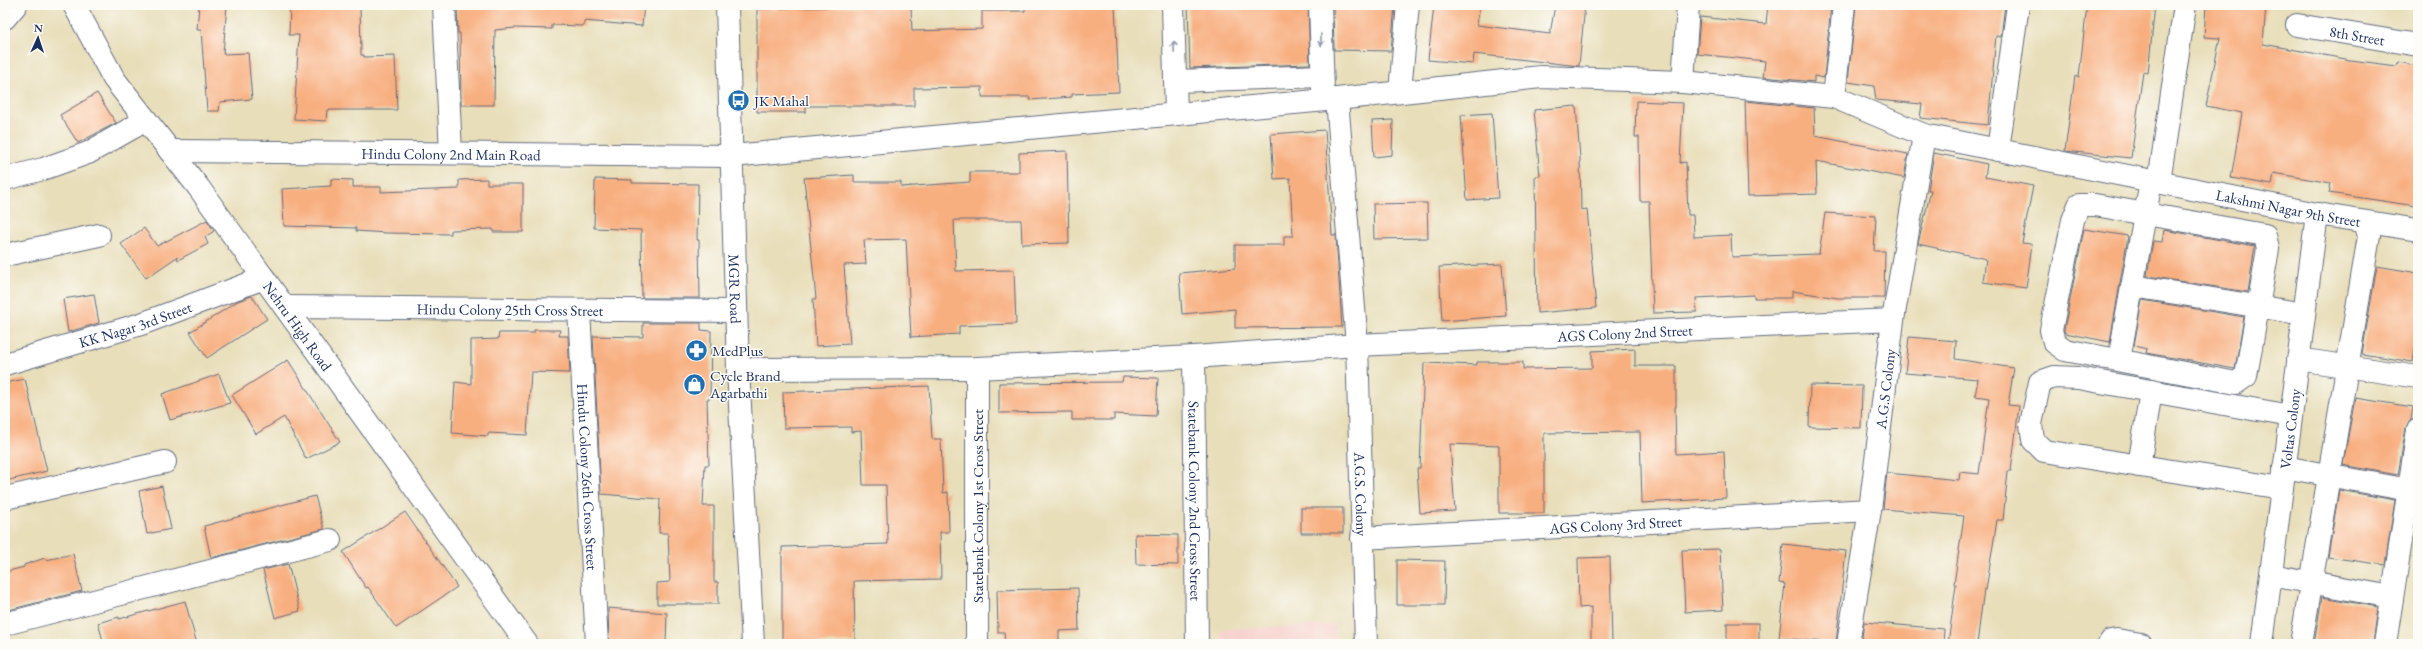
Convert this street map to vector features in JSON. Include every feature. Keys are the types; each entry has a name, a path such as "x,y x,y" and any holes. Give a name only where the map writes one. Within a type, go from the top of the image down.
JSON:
{"street":[{"path":"5,18 16,5"},
{"name":"Nehru High Road","path":"74,5 114,79 199,188 285,307 520,642"},
{"path":"444,5 451,153"},
{"name":"MGR Road","path":"727,5 738,369 753,644"},
{"path":"1173,5 1176,114"},
{"name":"A.G.S. Colony","path":"1320,5 1322,76 1331,99 1356,345 1366,644"},
{"path":"1400,91 1408,5"},
{"path":"1683,82 1688,5"},
{"path":"1834,96 1844,5"},
{"path":"1998,150 2018,5"},
{"path":"2119,360 2145,214 2155,182 2185,5"},
{"name":"8th Street","path":"2297,25 2418,45"},
{"path":"1175,81 1322,76"},
{"name":"Lakshmi Nagar 9th Street","path":"1400,91 1541,77 1683,82 1834,96 1924,135 2317,214 2418,230"},
{"name":"Hindu Colony 2nd Main Road","path":"170,151 732,156 1331,99 1400,91"},
{"path":"5,179 43,169 88,154 146,120"},
{"name":"A.G.S Colony","path":"1848,644 1870,510 1893,320 1924,135"},
{"path":"2079,205 2095,205 2145,214 2265,235 2268,249 2246,376 2236,383 2065,350 2054,342 2051,330 2073,220 2079,205"},
{"name":"Voltas Colony","path":"2262,644 2317,214"},
{"path":"2302,644 2369,236 2365,222"},
{"path":"5,255 99,235"},
{"name":"KK Nagar 3rd Street","path":"5,364 141,324 264,278"},
{"path":"2133,286 2304,314"},
{"name":"Hindu Colony 25th Cross Street","path":"285,307 736,311"},
{"name":"Hindu Colony 26th Cross Street","path":"579,310 597,644"},
{"name":"AGS Colony 2nd Street","path":"738,369 977,368 1194,357 1356,345 1893,320"},
{"name":"Statebank Colony 2nd Cross Street","path":"1194,357 1197,644"},
{"path":"2298,359 2418,377"},
{"name":"Statebank Colony 1st Cross Street","path":"977,368 977,644"},
{"path":"2291,416 2078,378 2054,377 2040,382 2031,424 2032,440 2044,451 2139,466 2283,478 2329,476 2409,490"},
{"path":"2139,466 2151,391"},
{"path":"2385,644 2418,430"},
{"path":"5,498 165,462"},
{"name":"AGS Colony 3rd Street","path":"1362,538 1870,510"},
{"path":"5,624 330,540"},
{"path":"2271,575 2392,597"},
{"path":"2109,644 2111,641 2118,640 2141,644"}],"shaded area":[{"path":"1335,625 1335,644 1221,644 1221,629"}],"building":[{"path":"199,5 227,5 223,54 248,53 252,99 220,102 219,111 207,111 201,30 197,30"},
{"path":"290,5 360,5 361,55 364,55 364,57 395,56 397,110 327,110 326,121 294,119 299,35 289,35"},
{"path":"457,5 644,5 642,26 584,21 584,26 552,25 552,29 515,28 495,30 494,105 461,105 460,33 458,33"},
{"path":"911,5 912,31 982,29 982,11 1025,11 1025,5 1115,5 1119,92 1072,94 1072,97 1030,100 1030,97 982,97 982,87 914,88 914,106 806,106 806,112 757,112 757,9"},
{"path":"1188,5 1308,5 1310,64 1190,68"},
{"path":"1333,5 1395,5 1391,51 1334,50"},
{"path":"1434,5 1480,5 1477,25 1550,34 1555,5 1585,5 1579,66 1474,54 1473,64 1428,60"},
{"path":"1768,5 1831,5 1824,78 1814,76 1814,82 1763,77 1765,61 1697,54 1700,17 1766,24"},
{"path":"1856,5 2005,5 2001,37 1996,36 1988,125 1920,118 1922,104 1876,100 1874,86 1848,82"},
{"path":"2087,5 2155,5 2148,73 2143,72 2131,158 2065,151 2075,76 2079,77"},
{"path":"2206,5 2266,5 2263,44 2351,60 2397,66 2398,62 2418,66 2418,191 2416,206 2329,193 2331,183 2274,173 2272,185 2231,178 2242,113 2206,106 2220,38 2204,37"},
{"path":"97,93 116,123 78,143 60,115"},
{"path":"1636,101 1683,103 1680,163 1686,162 1688,215 1693,215 1694,237 1731,235 1732,257 1819,254 1825,213 1876,216 1874,251 1885,251 1884,298 1838,298 1792,291 1792,298 1754,298 1754,295 1696,298 1697,312 1653,313 1649,201 1640,201 1639,137 1635,137"},
{"path":"1745,101 1814,108 1815,136 1908,154 1904,178 1816,161 1817,194 1748,196"},
{"path":"1576,106 1580,158 1581,210 1587,209 1596,308 1537,313 1535,176 1540,176 1534,110"},
{"path":"1492,113 1498,198 1467,200 1461,115"},
{"path":"1393,120 1392,155 1374,157 1372,121"},
{"path":"1325,130 1332,235 1336,235 1342,327 1235,328 1235,309 1182,314 1179,273 1235,268 1235,245 1284,245 1284,236 1293,236 1290,178 1274,179 1271,134"},
{"path":"1067,151 1069,243 1022,244 1021,220 954,220 956,271 1014,270 1016,324 959,326 959,334 911,337 906,239 864,240 866,264 844,265 850,344 816,346 813,299 816,299 804,178 854,175 854,182 901,182 901,187 970,182 970,172 1019,172 1019,153"},
{"path":"1934,153 1987,164 1985,177 2033,186 2022,243 2032,244 2026,288 1983,282 1986,259 1918,244 1931,190 1928,190"},
{"path":"331,179 353,180 353,187 381,187 381,192 459,189 459,180 487,179 487,184 523,184 523,232 493,232 493,229 451,230 451,234 386,233 356,231 356,228 284,226 282,189 331,186"},
{"path":"595,179 632,180 632,183 698,184 697,240 699,240 700,298 642,298 641,230 594,228"},
{"path":"1427,203 1428,238 1374,239 1373,204"},
{"path":"207,220 214,231 205,237 208,244 178,260 177,257 146,278 121,244 144,228 157,246"},
{"path":"2084,229 2128,236 2110,342 2065,333 2064,330"},
{"path":"2164,230 2255,246 2248,292 2147,276 2153,241 2162,242"},
{"path":"1502,264 1506,316 1442,321 1439,267"},
{"path":"2377,266 2418,273 2418,329 2413,362 2362,354"},
{"path":"94,294 99,323 68,332 63,299"},
{"path":"252,296 267,319 207,358 190,332 238,301"},
{"path":"2142,300 2244,317 2235,369 2146,353 2147,349 2134,346"},
{"path":"643,323 701,323 701,330 711,331 710,399 707,399 709,465 705,465 703,506 714,506 714,582 718,582 718,604 657,604 657,583 670,582 668,533 659,533 660,499 601,494 593,336 643,337"},
{"path":"534,330 560,330 559,336 568,336 570,373 531,372 527,435 488,433 488,436 452,433 455,382 471,384 471,340 498,339 499,333 534,333"},
{"path":"1909,337 1956,341 1955,359 2014,368 2008,405 2019,406 2011,471 2008,471 2003,520 1997,520 1986,590 1984,589 1977,644 1948,644 1956,585 1954,584 1964,516 1883,509 1887,473 1959,480 1960,472 1979,474 1989,398 1975,396 1978,379 1905,373"},
{"path":"1635,349 1635,366 1676,366 1676,454 1724,451 1726,498 1642,503 1640,432 1544,433 1544,513 1499,513 1499,446 1450,444 1455,511 1420,513 1417,468 1420,468 1424,363 1477,365 1477,362 1523,362 1523,369 1592,368 1592,351"},
{"path":"288,360 340,442 306,459 284,417 256,434 232,395"},
{"path":"219,374 230,403 170,420 162,394"},
{"path":"1123,377 1158,378 1156,416 1114,414 1114,420 1072,420 1072,412 999,413 999,383 1122,382"},
{"path":"25,379 47,471 5,481 5,383"},
{"path":"1810,385 1862,386 1861,428 1809,427"},
{"path":"929,386 932,439 941,439 943,493 948,492 949,532 940,532 941,579 854,581 855,642 782,644 782,547 888,544 886,485 863,485 861,431 851,432 851,427 784,428 783,392"},
{"path":"2355,398 2413,407 2411,420 2406,428 2398,475 2343,465"},
{"path":"162,486 171,529 147,534 139,491"},
{"path":"2339,490 2395,500 2385,565 2328,557"},
{"path":"315,496 324,529 211,558 204,526"},
{"path":"1301,508 1343,508 1343,533 1301,533"},
{"path":"405,512 457,587 396,628 368,587 366,588 343,552"},
{"path":"1135,534 1178,535 1178,565 1136,564"},
{"path":"1783,544 1846,551 1836,643 1779,638 1785,584 1779,583"},
{"path":"1720,549 1723,610 1685,612 1682,550"},
{"path":"73,554 82,591 5,611 5,572 24,567 24,565 45,558 46,560"},
{"path":"1610,557 1612,644 1591,644 1591,607 1579,608 1578,558"},
{"path":"1397,560 1445,561 1444,605 1397,605"},
{"path":"288,564 300,611 275,618 263,570"},
{"path":"1078,588 1079,630 1059,631 1059,644 1005,644 1004,632 998,632 997,590"},
{"path":"2322,597 2378,607 2373,644 2314,644"},
{"path":"185,601 197,644 104,644 98,623 119,617 119,619"},
{"path":"608,608 667,613 666,644 609,644"},
{"path":"1864,622 1944,629 1943,644 1861,644"},
{"path":"1727,623 1759,623 1759,644 1727,644"}],"place":[{"name":"JK Mahal","path":"738,100"},
{"name":"MedPlus","path":"696,350"},
{"name":"Cycle Brand Agarbathi","path":"695,384"}]}
